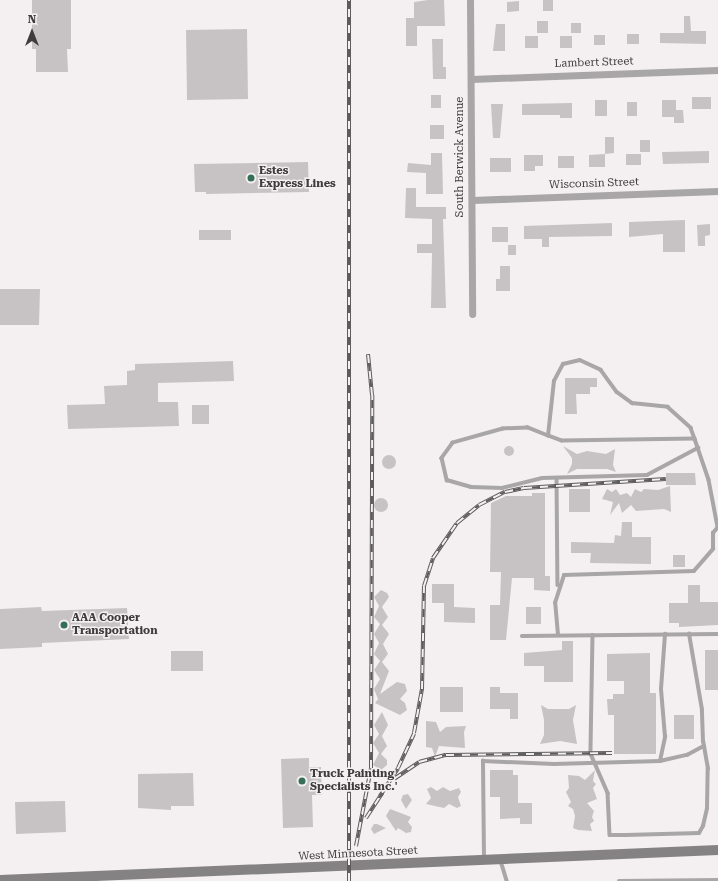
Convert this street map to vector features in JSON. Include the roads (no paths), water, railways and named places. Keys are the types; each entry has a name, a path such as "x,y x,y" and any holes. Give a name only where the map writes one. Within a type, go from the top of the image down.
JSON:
{"street":[{"name":"South Berwick Avenue","path":"470,0 472,314"},
{"name":"Lambert Street","path":"471,79 718,70"},
{"name":"Wisconsin Street","path":"472,200 718,191"},
{"name":"West Minnesota Street","path":"0,880 718,850"}],"lane":[{"path":"548,436 554,381 563,364 580,360 601,370 617,392 632,403 668,407 691,428 709,480 718,527 713,533 713,550 694,571 571,573 564,575 558,587"},
{"path":"695,439 562,441 528,428 503,429 453,443 442,458 447,480 471,487 502,488 542,478 647,475 698,448"},
{"path":"557,478 558,587 555,603 558,635"},
{"path":"660,761 665,737 661,689 665,634"},
{"path":"593,635 592,762 608,792 610,836 699,833 703,826 707,808 708,769 704,746 702,710 689,634"},
{"path":"522,636 718,634"},
{"path":"484,860 483,761 660,761 687,755 704,746"},
{"path":"501,860 507,881"},
{"path":"619,881 718,880"}],"railway":[{"path":"349,0 349,881"},
{"path":"356,846 371,768 372,395 368,354"},
{"path":"380,796 398,768 414,733 422,689 424,586 433,558 457,523 479,505 505,492 524,488 666,479"},
{"path":"394,779 419,762 446,755 612,753"},
{"path":"366,818 382,793"}],"place":[{"name":"Estes Express Lines","path":"251,178"},
{"name":"AAA Cooper Transportation","path":"64,625"},
{"name":"Truck Painting Specialists Inc.'","path":"302,781"}]}
